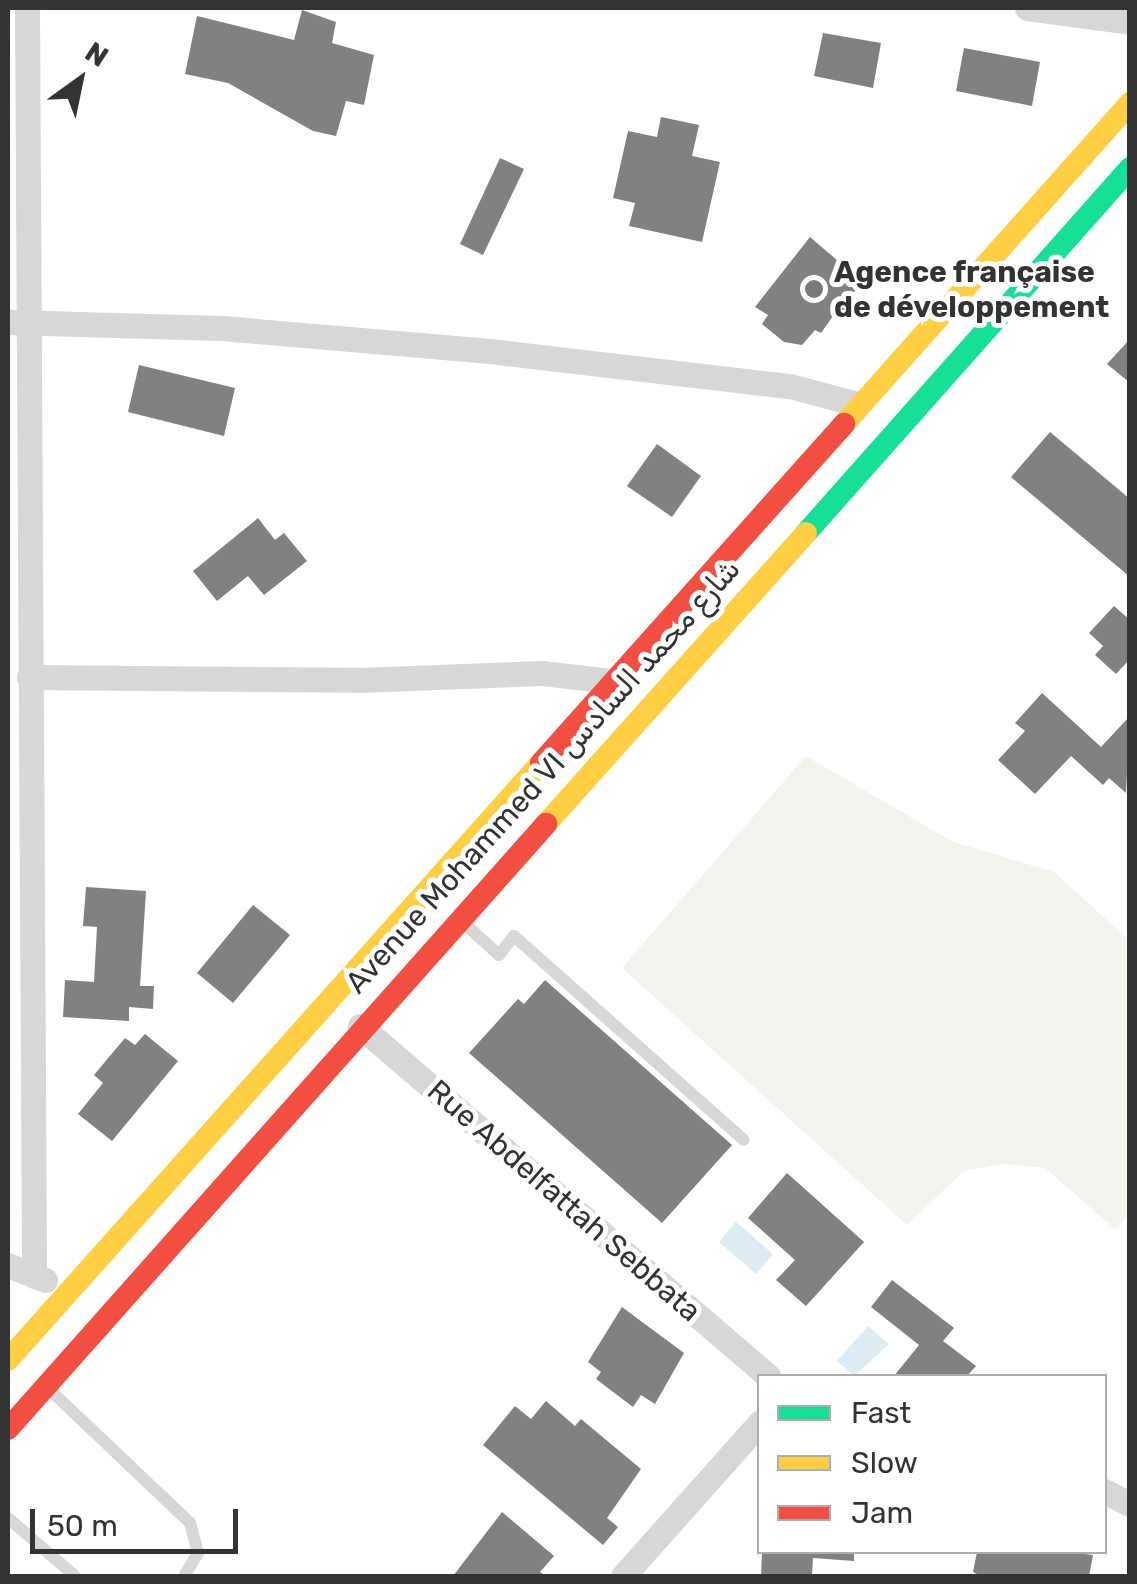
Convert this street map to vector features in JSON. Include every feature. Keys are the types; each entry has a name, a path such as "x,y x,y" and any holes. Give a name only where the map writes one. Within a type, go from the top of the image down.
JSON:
{"main road":[{"name":"Avenue Mohammed VI شارع محمد السادس","path":"8,1360 857,404 1130,103"},
{"name":"Avenue Mohammed VI شارع محمد السادس","path":"8,1429 457,916 1130,168"}],"street":[{"path":"27,8 20,321 29,678 34,1276"},
{"path":"1026,8 1130,22"},
{"path":"1109,191 1130,210"},
{"path":"20,321 222,328 490,351 790,386 857,404"},
{"path":"29,678 358,680 542,673 610,681"},
{"name":"Rue Abdelfattah Sebbata","path":"360,1026 766,1374"},
{"path":"8,1266 68,1291"},
{"path":"624,1576 757,1425"},
{"path":"1107,1492 1130,1504"}],"lane":[{"path":"457,916 499,955 514,936 744,1140"},
{"path":"46,1386 190,1523 198,1553 184,1576"},
{"path":"8,1518 75,1576"}],"shaded area":[{"path":"806,756 953,842 1054,872 1129,940 1129,1215 1115,1229 1045,1168 1004,1164 964,1171 907,1225 622,968"},
{"path":"736,1222 773,1254 756,1274 719,1242"},
{"path":"868,1326 889,1344 856,1374 837,1361"}],"building":[{"path":"302,10 336,22 332,43 374,55 364,105 346,101 336,136 313,131 228,83 185,74 197,16 294,40"},
{"path":"823,33 881,43 873,88 814,76"},
{"path":"964,48 1040,62 1032,106 956,91"},
{"path":"661,117 699,125 692,156 720,162 702,242 629,226 635,203 613,198 628,131 657,137"},
{"path":"500,158 524,169 483,255 460,244"},
{"name":"Agence française de développement","path":"810,237 866,285 852,293 858,304 833,316 821,333 815,330 802,345 784,342 762,324 768,315 755,307"},
{"path":"1130,339 1130,383 1107,364"},
{"path":"139,365 235,388 224,436 128,412"},
{"path":"1050,432 1130,499 1130,577 1011,477"},
{"path":"657,444 701,476 672,517 627,486"},
{"path":"258,518 275,540 284,533 307,561 264,595 248,576 217,601 193,571"},
{"path":"1114,606 1130,620 1130,659 1116,674 1095,655 1103,646 1089,633"},
{"path":"1042,693 1101,747 1130,716 1126,793 1109,778 1103,785 1071,756 1035,794 998,760 1025,731 1015,723"},
{"path":"86,887 146,891 140,986 154,986 153,1009 129,1007 129,1021 63,1017 65,980 94,982 97,927 83,926"},
{"path":"253,905 290,935 233,1003 197,973"},
{"path":"545,980 732,1145 662,1223 469,1053 518,999 524,1004"},
{"path":"145,1034 178,1061 112,1141 78,1114 103,1083 94,1075 125,1038 135,1045"},
{"path":"787,1173 864,1242 806,1306 776,1280 795,1260 748,1218"},
{"path":"892,1280 954,1328 943,1341 976,1366 969,1374 896,1374 919,1345 871,1307"},
{"path":"622,1307 684,1353 655,1404 641,1395 633,1407 596,1379 601,1372 588,1362"},
{"path":"546,1401 575,1426 581,1419 641,1469 607,1518 618,1527 603,1545 483,1445 515,1406 531,1419"},
{"path":"502,1512 554,1556 540,1572 546,1576 453,1576"},
{"path":"762,1554 854,1554 854,1561 813,1558 812,1576 761,1576"},
{"path":"977,1554 1093,1555 1089,1576 981,1576 973,1572"}],"traffic: fast":[{"path":"806,533 1130,168"}],"traffic: slow":[{"path":"844,424 1130,103"},
{"path":"546,824 806,533"},
{"path":"8,1360 541,763"}],"traffic: jam":[{"path":"541,763 844,424"},
{"path":"8,1429 546,824"}],"place":[{"name":"Agence française de développement","path":"814,289"}]}
